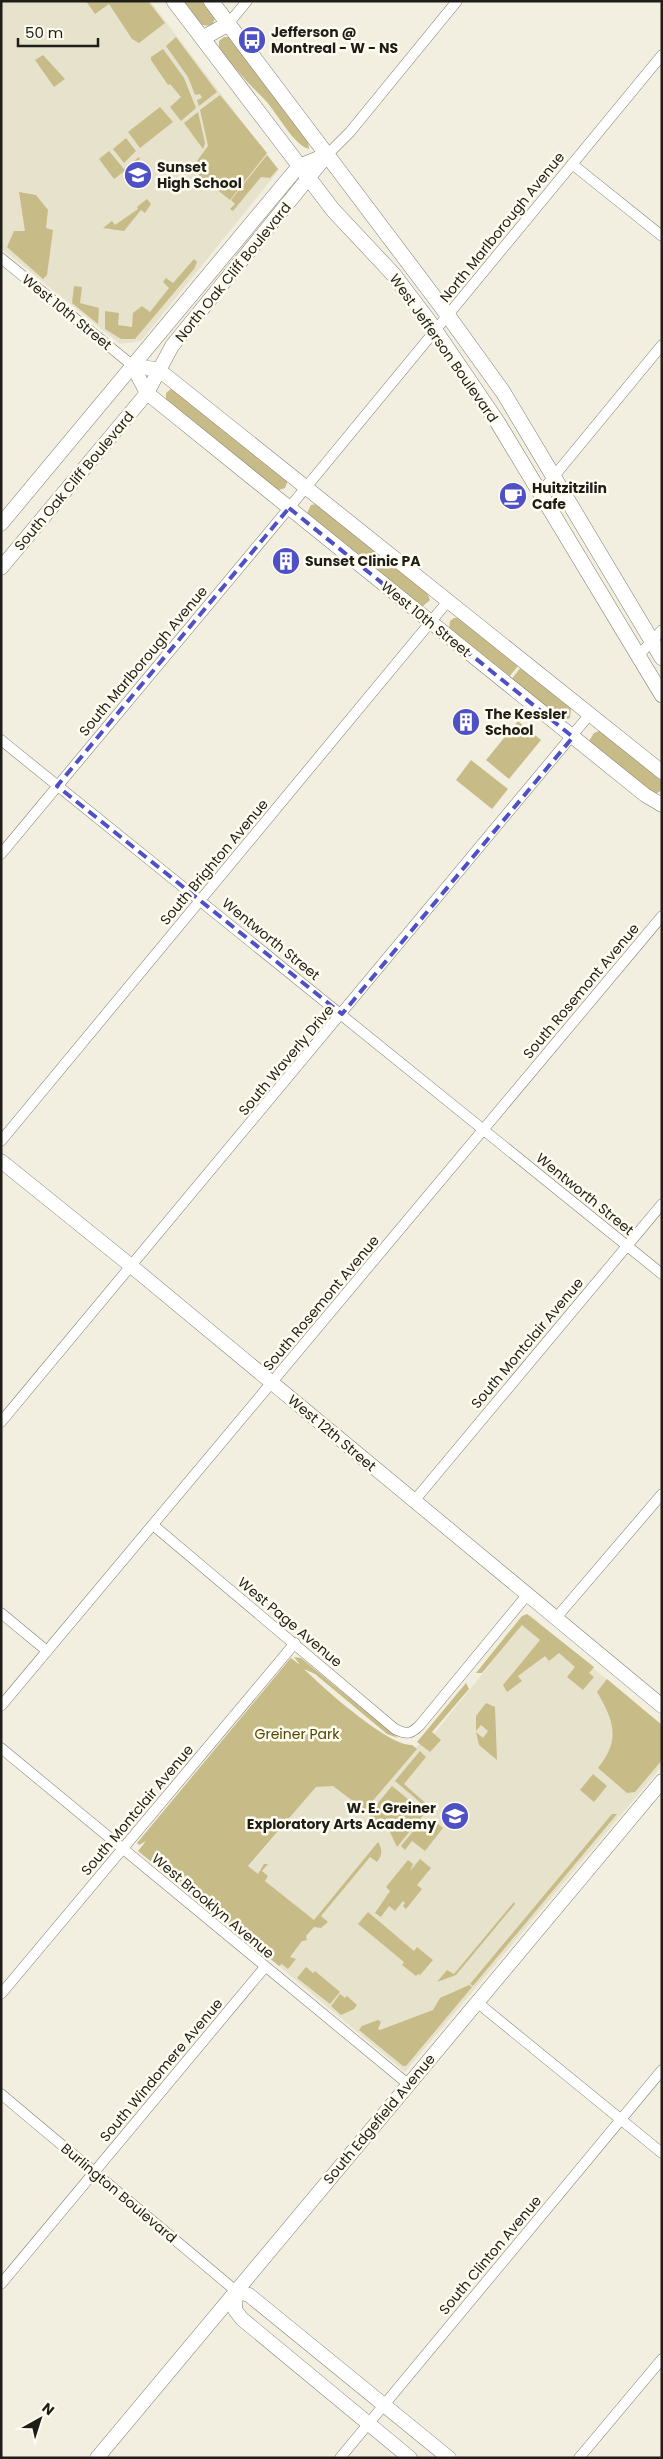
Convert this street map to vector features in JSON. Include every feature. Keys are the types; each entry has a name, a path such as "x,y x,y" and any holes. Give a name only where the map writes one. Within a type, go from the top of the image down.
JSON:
{"main road":[{"name":"West Jefferson Boulevard","path":"174,1 309,179 351,231 394,275 435,331 498,423 662,695"},
{"name":"West Jefferson Boulevard","path":"210,1 448,315 503,392 657,635 662,658"},
{"path":"202,38 228,24"}],"street":[{"path":"228,24 247,1"},
{"name":"North Oak Cliff Boulevard","path":"148,394 172,346 327,155 350,132 457,1"},
{"name":"North Marlborough Avenue","path":"307,487 662,55"},
{"name":"North Oak Cliff Boulevard","path":"132,365 299,166 327,155"},
{"path":"572,164 662,236"},
{"name":"West 10th Street","path":"1,258 132,365 148,394 645,795 662,805"},
{"path":"541,492 662,345"},
{"name":"West 10th Street","path":"132,365 159,370 662,772"},
{"name":"South Oak Cliff Boulevard","path":"1,524 132,365"},
{"name":"South Oak Cliff Boulevard","path":"1,568 148,394"},
{"name":"South Marlborough Avenue","path":"1,854 307,487"},
{"name":"South Brighton Avenue","path":"1,1141 448,601"},
{"path":"639,656 657,635"},
{"name":"South Waverly Drive","path":"1,1422 130,1265 573,737 590,714"},
{"name":"Wentworth Street","path":"1,740 662,1274"},
{"name":"South Rosemont Avenue","path":"1,1706 662,916"},
{"name":"West 12th Street","path":"1,1161 130,1265 662,1706"},
{"name":"South Montclair Avenue","path":"414,1501 662,1204"},
{"path":"556,1618 662,1494"},
{"name":"West Page Avenue","path":"153,1525 395,1729 404,1734 412,1733 527,1596"},
{"path":"1,1613 47,1651"},
{"name":"South Montclair Avenue","path":"1,1994 295,1643"},
{"name":"West Brooklyn Avenue","path":"1,1748 408,2084"},
{"name":"South Edgefield Avenue","path":"97,2458 662,1782"},
{"name":"South Windomere Avenue","path":"1,2284 265,1967"},
{"path":"478,2003 662,2153"},
{"name":"South Clinton Avenue","path":"340,2458 662,2070"},
{"name":"Burlington Boulevard","path":"1,2094 236,2291 249,2295 449,2458"},
{"path":"236,2291 236,2310 242,2318 410,2458"},
{"path":"579,2458 662,2359"}],"highlighted area":[{"path":"289,508 573,737 342,1014 57,786"}],"shaded area":[{"name":"Sunset High School","path":"1,1 150,1 279,170 141,341 120,344 1,248"},
{"name":"W. E. Greiner Exploratory Arts Academy","path":"530,1615 662,1726 662,1766 405,2072 279,1966 317,1923 248,1867 369,1724 396,1743 416,1747 432,1736"}],"green space":[{"path":"86,1 148,1 165,23 139,43 132,39 109,4 95,14"},
{"path":"183,1 202,1 215,18 212,26 202,25"},
{"path":"176,37 217,92 199,106 197,100 202,98 200,94 195,95 188,77 166,46"},
{"path":"224,37 230,37 308,140 309,149 291,135 270,105 240,74 225,55 219,47 219,41"},
{"path":"163,49 184,78 196,108 181,121 170,107 181,97 170,84 168,85 151,60 151,57"},
{"path":"43,55 65,79 54,87 35,60"},
{"path":"220,95 267,153 230,200 191,169 208,146 200,110"},
{"path":"160,107 173,122 140,148 128,132"},
{"path":"198,112 205,143 203,149 184,123"},
{"path":"126,138 136,151 124,163 113,149"},
{"path":"109,151 124,169 139,157 140,159 114,179 99,159"},
{"path":"267,155 278,169 270,178 261,177 233,211 230,209 235,204 231,200"},
{"path":"19,192 36,195 48,210 46,228 53,230 47,275 43,279 7,247 14,231 25,231"},
{"path":"147,199 151,204 145,213 141,210 124,231 103,228 112,221 115,225 138,209 137,207"},
{"path":"194,259 197,262 194,269 135,339 121,339 105,329 105,311 119,313 118,325 132,327 133,313 142,306 150,312 169,288 163,282 166,278 173,283"},
{"path":"74,286 82,287 80,303 99,308 98,324 72,303"},
{"path":"172,388 288,480 285,488 276,491 166,401 166,393"},
{"path":"317,504 427,592 430,600 423,606 419,606 307,513 311,505"},
{"path":"458,618 519,665 508,678 449,629 450,621"},
{"path":"521,667 571,709 570,718 562,721 511,680"},
{"path":"518,721 541,740 509,779 486,760"},
{"path":"603,731 662,781 662,790 654,795 592,745 589,741 594,733"},
{"path":"471,760 508,789 492,809 456,780"},
{"path":"527,1614 594,1667 589,1673 594,1677 583,1690 567,1677 575,1667 559,1653 549,1661 545,1656 518,1676 522,1681 507,1692 503,1685 540,1640 522,1625 482,1673 476,1673 522,1616"},
{"name":"Greiner Park","path":"294,1657 301,1658 398,1738 387,1734 315,1674 304,1669 372,1726 401,1743 412,1745 417,1749 365,1810 333,1786 316,1787 248,1866 258,1874 264,1864 268,1864 262,1871 268,1876 265,1881 314,1920 378,1842 381,1848 381,1855 377,1862 370,1857 321,1916 328,1922 321,1928 314,1927 306,1936 307,1940 302,1941 290,1957 296,1959 288,1969 282,1964 279,1966 138,1851 146,1841 139,1845 137,1843 289,1660 291,1658 300,1665"},
{"path":"607,1679 662,1725 662,1760 635,1792 627,1793 598,1768 610,1748 612,1739 611,1721 597,1692"},
{"path":"466,1683 469,1689 432,1732 441,1740 430,1752 417,1742"},
{"path":"486,1703 495,1707 497,1760 479,1745 476,1732 483,1738 488,1731 481,1725 476,1731 476,1716"},
{"path":"420,1751 426,1757 404,1784 430,1807 428,1809 395,1781"},
{"path":"593,1774 607,1786 594,1802 580,1790"},
{"path":"392,1786 425,1813 397,1847 390,1832 368,1815"},
{"path":"612,1814 617,1814 473,1986 470,1984"},
{"path":"432,1819 443,1828 425,1851 412,1841 405,1850 401,1846 419,1824 425,1828"},
{"path":"420,1859 431,1868 417,1885 422,1889 406,1909 403,1906 405,1903 403,1901 395,1911 389,1906 381,1917 375,1913 390,1891 386,1887 408,1860 413,1864 410,1871"},
{"path":"514,1902 515,1904 456,1975 437,1982 447,1970 454,1974"},
{"path":"368,1912 414,1951 417,1947 433,1960 420,1975 416,1976 402,1965 404,1962 358,1924"},
{"path":"306,1967 313,1973 315,1971 340,1992 330,2004 297,1978"},
{"path":"469,1985 472,1987 406,2066 403,2066 359,2030 362,2026 378,2020 381,2022 378,2029 380,2030 433,2010 440,1998"},
{"path":"340,1994 345,1998 347,1996 357,2005 354,2009 341,2015 331,2006"}],"place":[{"name":"Jefferson @ Montreal - W - NS","path":"252,40"},
{"name":"Sunset High School","path":"138,175"},
{"name":"Huitzitzilin Cafe","path":"513,496"},
{"name":"Sunset Clinic PA","path":"286,561"},
{"name":"The Kessler School","path":"466,722"},
{"name":"W. E. Greiner Exploratory Arts Academy","path":"455,1816"}]}
